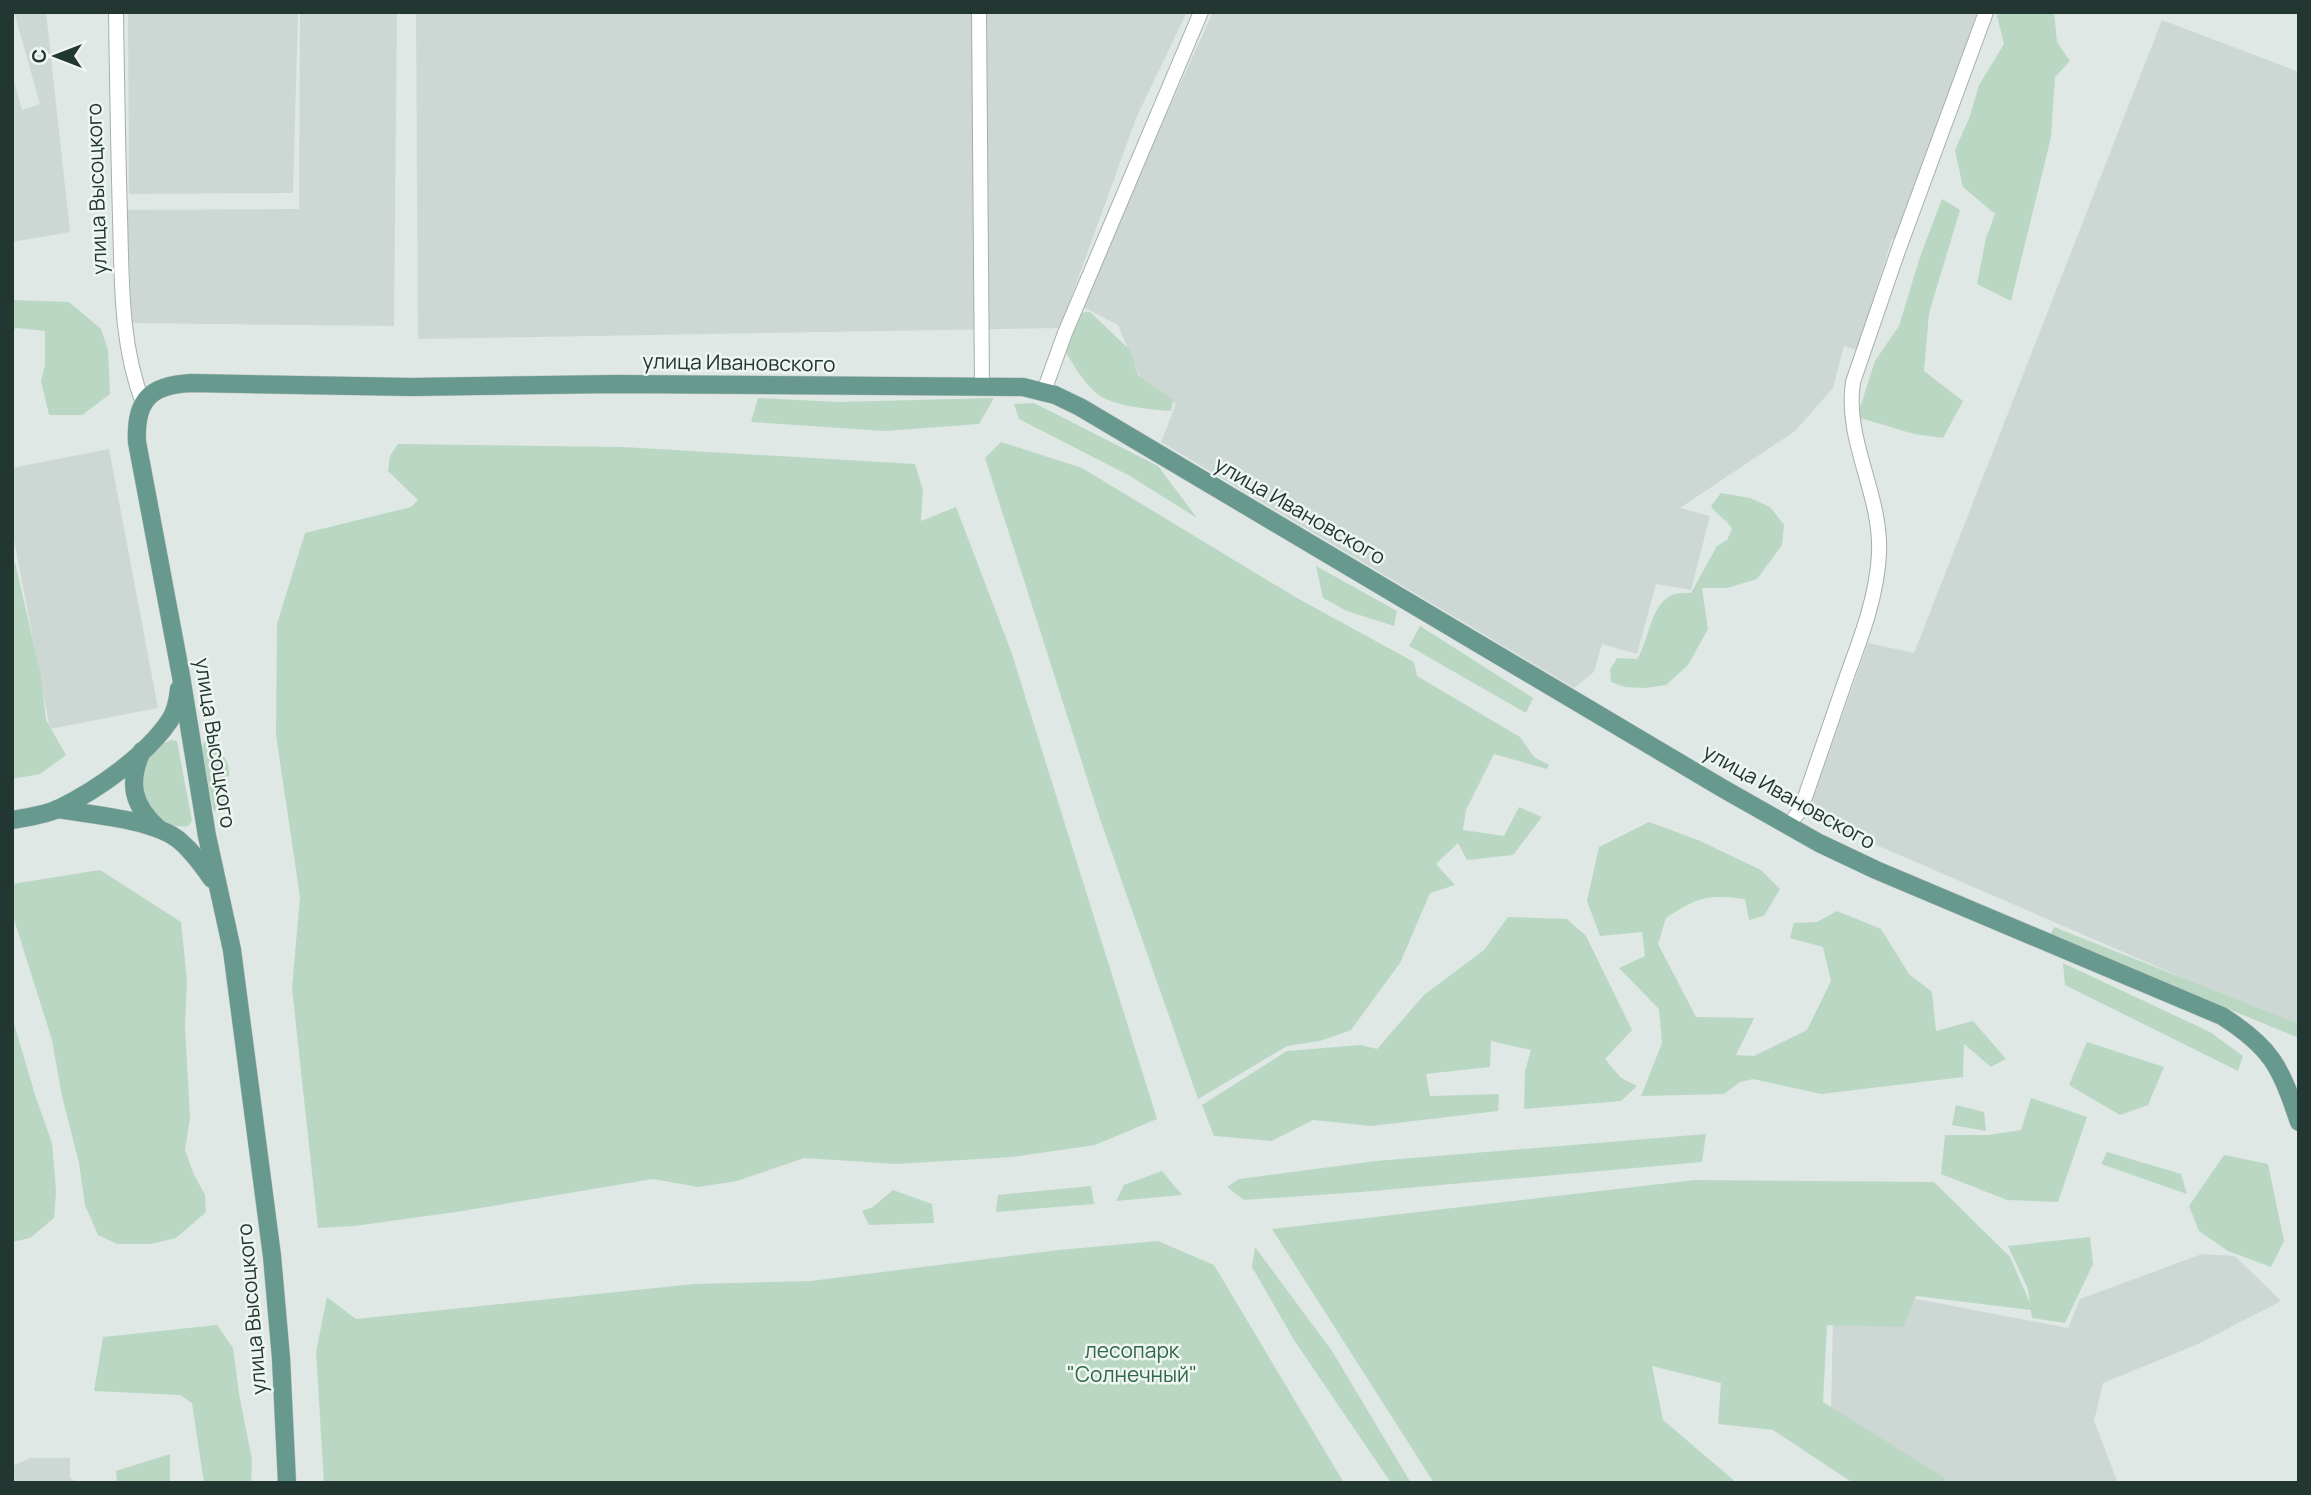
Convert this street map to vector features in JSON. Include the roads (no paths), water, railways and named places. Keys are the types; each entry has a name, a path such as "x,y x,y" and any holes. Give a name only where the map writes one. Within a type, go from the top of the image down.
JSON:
{"main road":[{"name":"улица Ивановского","path":"143,403 154,392 166,386 191,383 412,387 615,384 1023,387 1044,391 1080,407 1788,826 1876,870 2222,1016 2249,1033 2268,1052 2286,1083 2299,1122"},
{"name":"улица Высоцкого","path":"143,403 138,411 137,442 181,676 207,836 232,950 264,1186 281,1358 287,1483"},
{"path":"12,820 57,809 98,787 146,746 170,719 178,700 181,676"},
{"path":"161,830 143,813 135,794 136,764 146,746 171,730 188,724"},
{"path":"57,809 146,824 161,830 178,839 198,858 217,888"},
{"path":"178,839 207,836"}],"street":[{"name":"улица Высоцкого","path":"116,12 122,288 131,367 143,403"},
{"path":"979,12 982,387"},
{"path":"1044,391 1103,243 1201,12"},
{"path":"1788,826 1801,809 1863,629 1876,582 1879,528 1873,495 1852,423 1850,401 1853,382 1986,12"}],"park label":[{"name":"лесопарк \"Солнечный\"","path":"1132,1363"}]}
